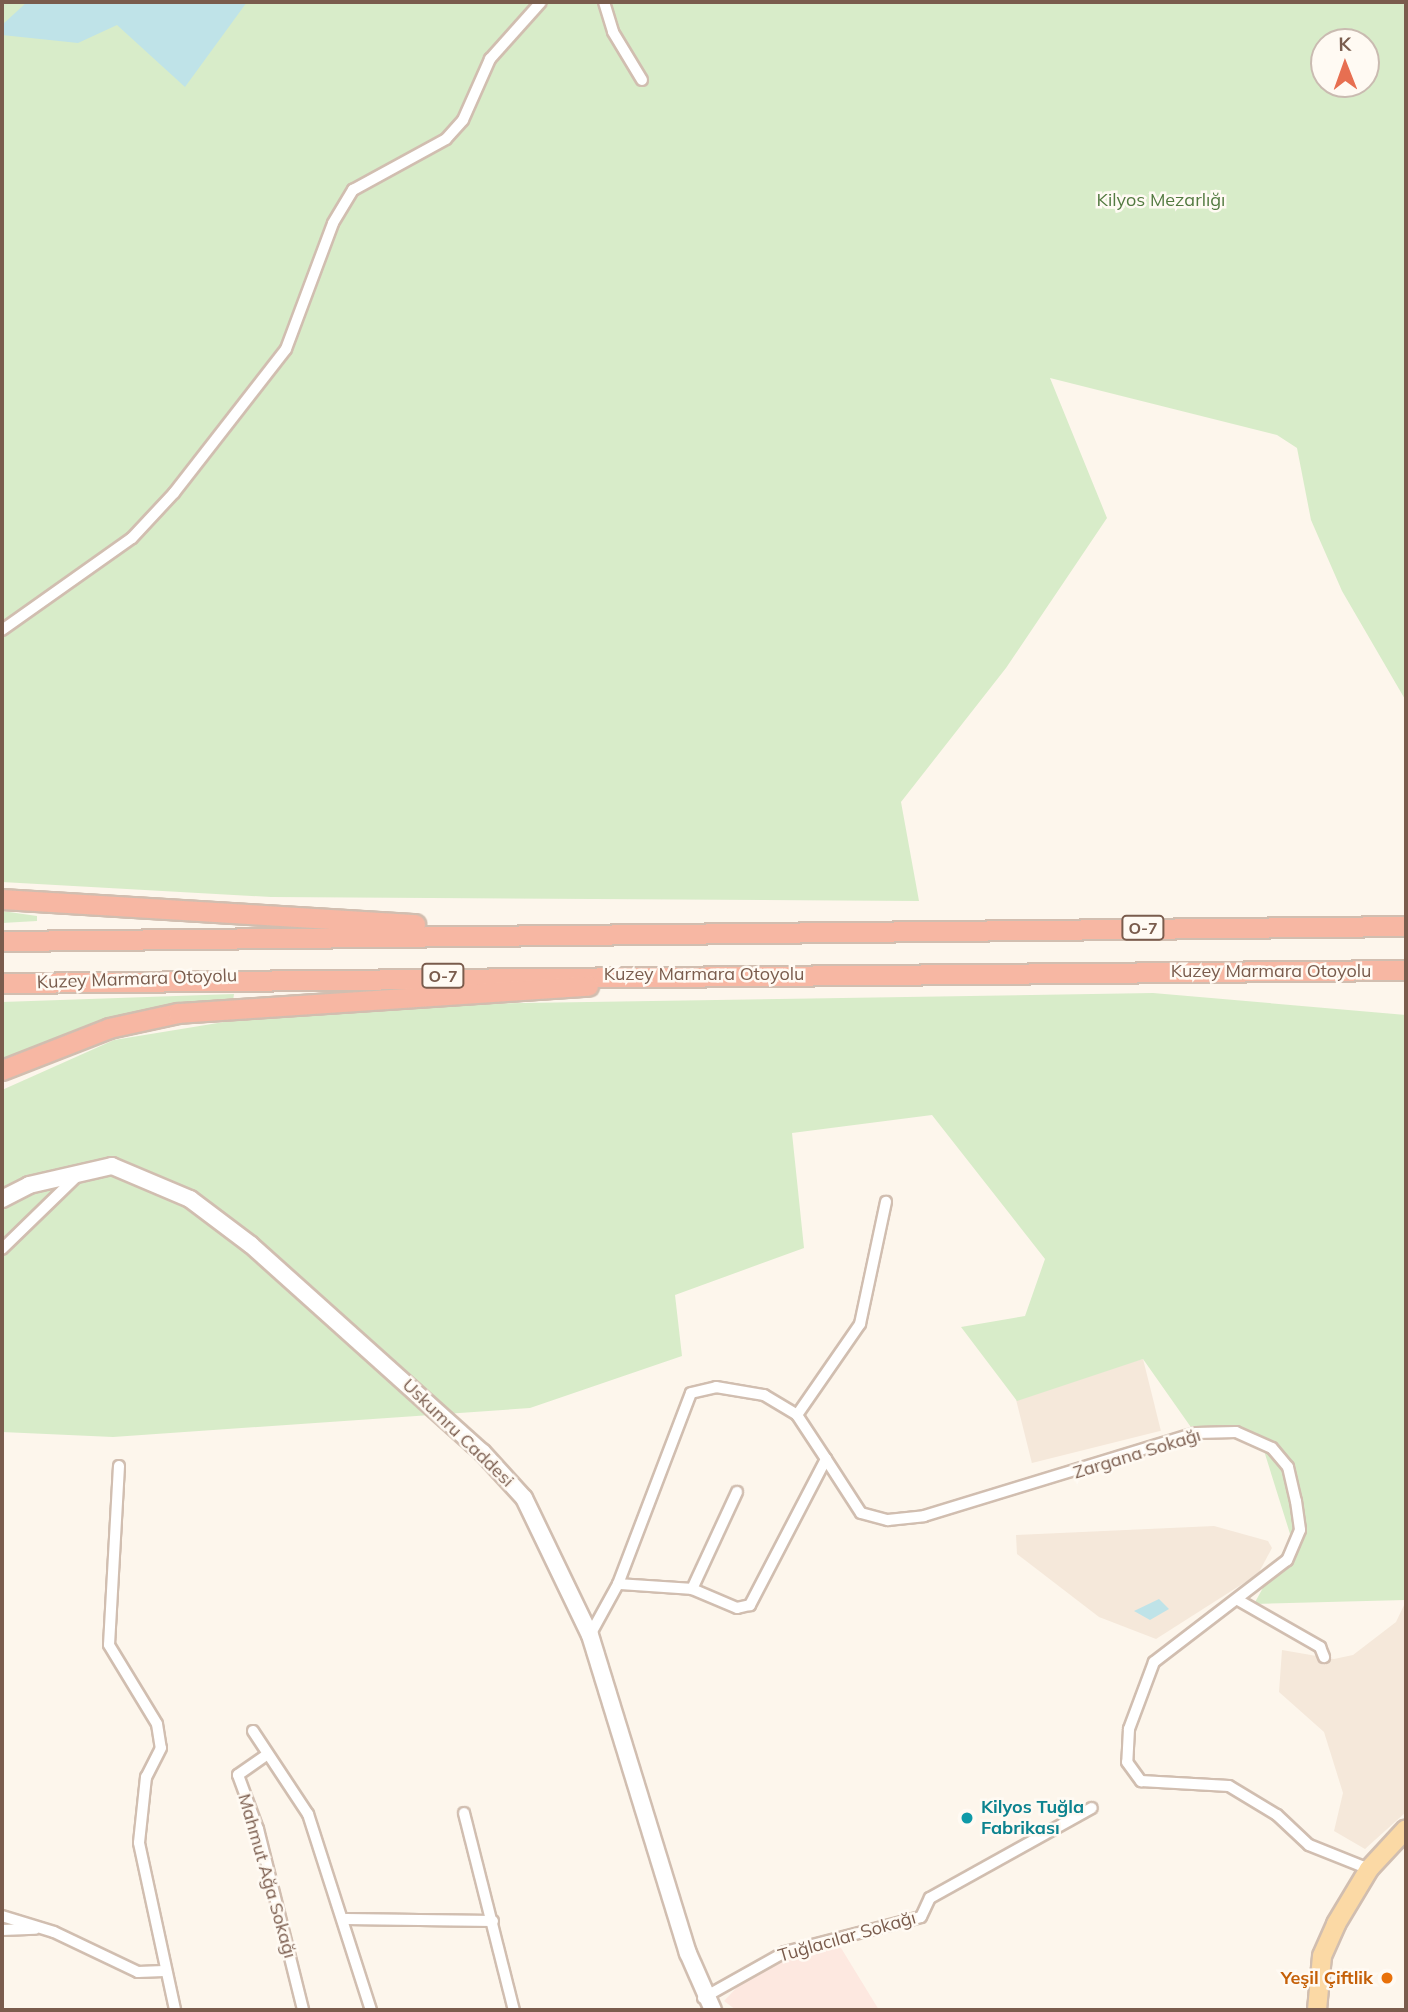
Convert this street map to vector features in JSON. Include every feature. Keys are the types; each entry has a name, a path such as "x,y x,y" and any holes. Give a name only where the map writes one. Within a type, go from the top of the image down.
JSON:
{"highway":[{"path":"2,899 122,911 372,917 468,933"},
{"name":"O-7","path":"2,941 468,933 1406,926"},
{"name":"Kuzey Marmara Otoyolu","path":"2,983 1406,970"},
{"path":"2,1070 109,1028 189,1012 425,992 556,989 662,975"}],"main road":[{"name":"Uskumru Caddesi","path":"2,1199 85,1170 113,1166 190,1199 251,1245 482,1452 524,1498 590,1636 708,2004"},
{"path":"1317,2010 1322,1956 1369,1869 1406,1829"}],"street":[{"path":"2,630 131,538 174,493 286,349 333,223 353,190 446,139 463,120 490,59 541,2"},
{"path":"604,2 613,32 642,80"},
{"path":"2,1249 85,1170"},
{"path":"590,1636 618,1584 691,1393 716,1387 764,1395 797,1415 860,1324 886,1202"},
{"name":"Zargana Sokağı","path":"797,1415 861,1513 888,1521 957,1506 1196,1433 1236,1432 1272,1448 1288,1467 1300,1530 1287,1560 1154,1662 1129,1729 1127,1762 1141,1781 1229,1786 1277,1815 1309,1844 1369,1869"},
{"path":"618,1584 692,1589 737,1608 750,1605 826,1460"},
{"path":"119,1466 109,1645 157,1724 160,1748 138,1814 164,1971 175,2010"},
{"path":"692,1589 737,1492"},
{"path":"1238,1600 1320,1647 1324,1657"},
{"path":"253,1731 265,1756 308,1814 346,1919 370,2010"},
{"name":"Mahmut Ağa Sokağı","path":"265,1756 238,1775 258,1829 303,2010"},
{"name":"Tuğlacılar Sokağı","path":"708,2004 785,1952 921,1917 930,1898 1092,1808"},
{"path":"464,1813 514,2010"},
{"path":"2,1916 45,1929 138,1972 164,1971"},
{"path":"346,1919 493,1921"},
{"path":"2,1930 45,1929"}],"shaded area":[{"path":"1143,1359 1161,1431 1032,1463 1014,1391"},
{"path":"1214,1526 1268,1541 1272,1548 1258,1574 1156,1639 1099,1617 1017,1554 1016,1535"},
{"path":"1406,1601 1406,1812 1365,1849 1334,1831 1343,1793 1324,1732 1279,1692 1282,1650 1334,1659 1353,1655 1396,1622"},
{"path":"838,1943 879,2010 736,2010 724,2001 741,1983 790,1958"}],"green space":[{"name":"Kilyos Mezarlığı","path":"2,2 1406,2 1406,701 1342,591 1311,520 1297,448 1277,435 1050,378 1107,518 1006,668 901,802 919,901 271,897 2,882"},
{"path":"2,911 37,916 37,921 2,923"},
{"path":"1153,993 1406,1015 1405,1600 1254,1604 1291,1537 1260,1438 1195,1433 1143,1359 1017,1401 961,1327 1025,1316 1045,1259 932,1115 792,1133 804,1248 675,1295 682,1356 530,1408 113,1437 2,1432 2,1090 114,1040 266,1015 460,1004"},
{"path":"234,994 233,1001 81,1028 2,1060 2,1002"}],"water":[{"path":"27,2 247,2 185,87 117,25 78,43 2,35 2,25"},
{"path":"1159,1599 1169,1609 1150,1620 1134,1611"}],"place":[{"name":"Kilyos Tuğla Fabrikası","path":"967,1818"},
{"name":"Yeşil Çiftlik","path":"1387,1978"}]}
